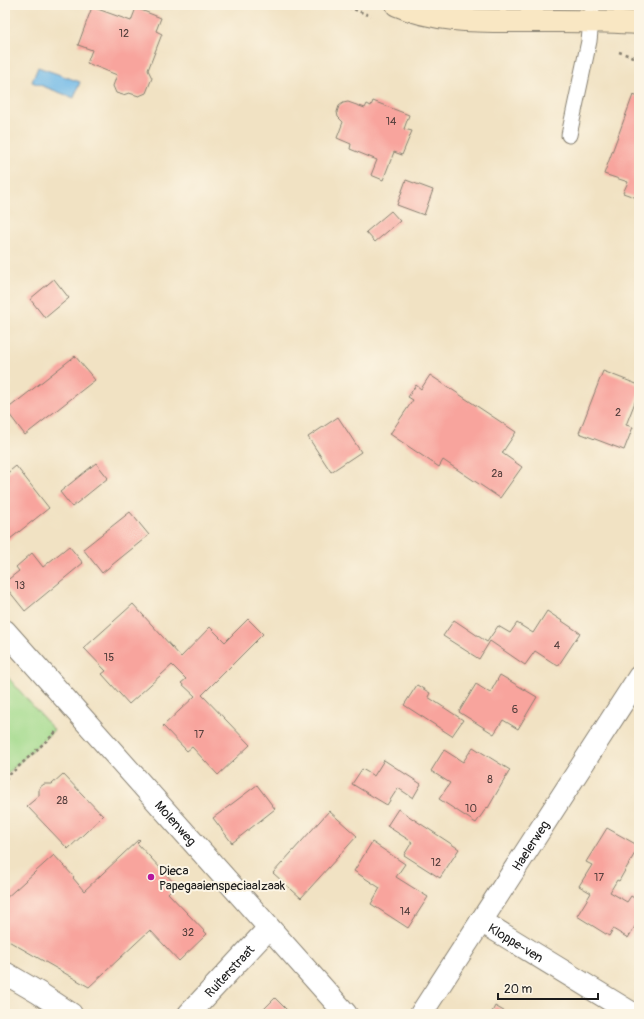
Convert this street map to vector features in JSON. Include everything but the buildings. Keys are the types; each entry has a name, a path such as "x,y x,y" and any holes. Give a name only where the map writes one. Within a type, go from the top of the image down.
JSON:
{"main road":[{"path":"397,5 442,18 480,21 592,16 639,23"},
{"path":"565,5 592,16"}],"street":[{"name":"Molenweg","path":"5,631 346,1014"},
{"name":"Haelerweg","path":"421,1014 639,677"},
{"name":"Kloppe-ven","path":"481,921 633,1014"},
{"name":"Ruiterstraat","path":"189,1014 269,928"},
{"path":"5,973 71,1014"}],"lane":[{"path":"569,135 589,41 592,16"}],"path":[{"path":"5,779 52,738 75,709"}],"green space":[{"path":"5,674 54,730 5,776"}],"water":[{"path":"38,67 80,82 74,98 32,82"}],"place":[{"name":"Dieca Papegaaienspeciaalzaak","path":"151,877"}]}
